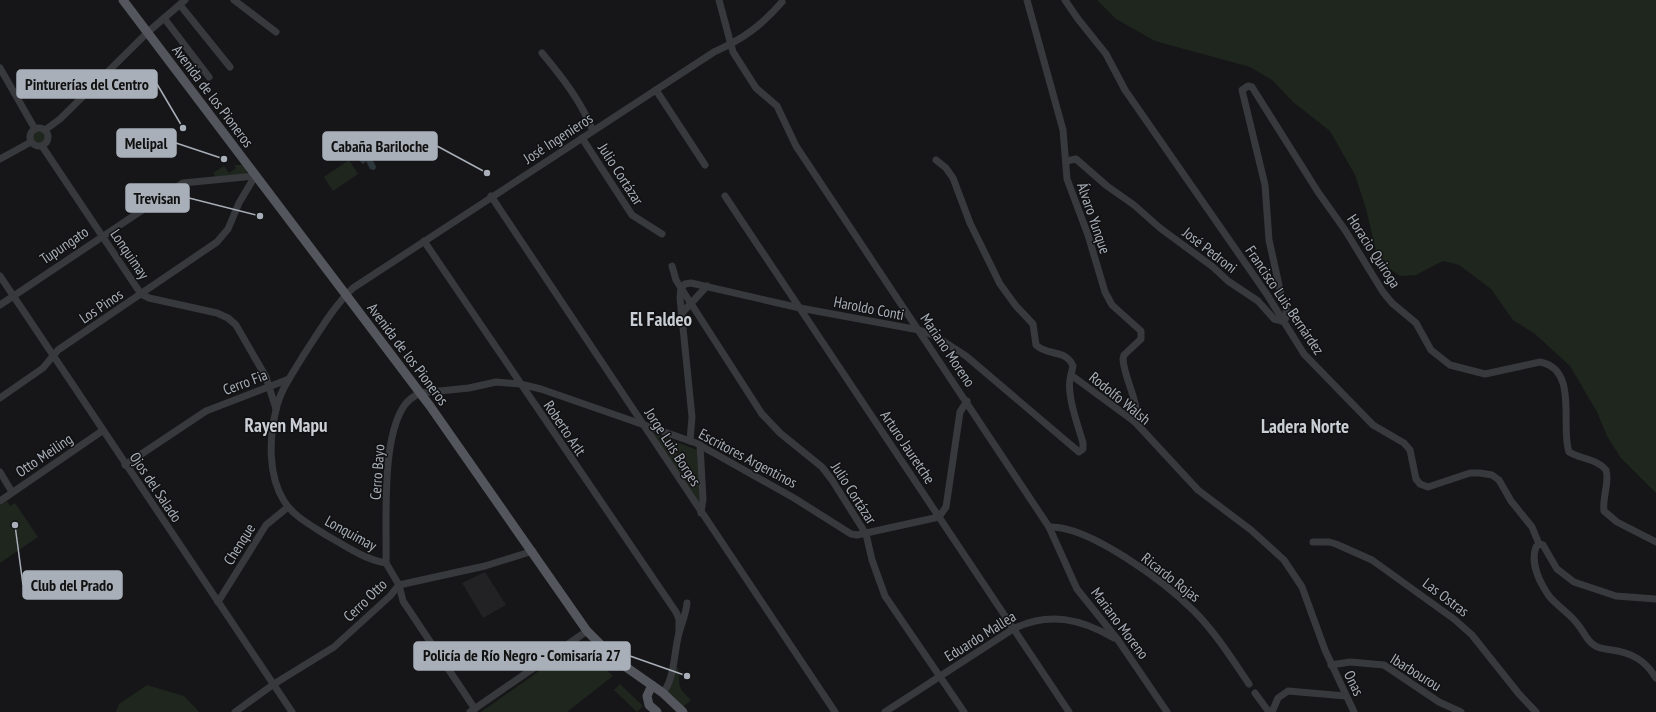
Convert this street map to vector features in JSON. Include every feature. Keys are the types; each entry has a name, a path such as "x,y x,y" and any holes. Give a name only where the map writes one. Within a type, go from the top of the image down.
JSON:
{"main road":[{"name":"Avenida de los Pioneros","path":"123,0 420,393 533,551 587,631 602,648 616,660 663,693 683,712"},
{"path":"652,685 646,696 649,705 656,712"}],"street":[{"path":"234,0 276,32"},
{"name":"Mariano Moreno","path":"719,0 733,52 756,88 777,106 796,146 967,401 1049,527 1077,589 1118,640 1167,712"},
{"name":"Álvaro Yunque","path":"1027,0 1063,130 1067,179 1088,235 1108,300 1141,331 1141,339 1124,355 1123,359 1123,368 1128,387 1136,405 1135,422"},
{"name":"Francisco Luis Bernárdez","path":"1065,0 1106,54 1125,90 1266,293 1282,321 1304,354 1373,425 1404,443 1410,450 1416,479 1420,484 1428,487 1480,472 1492,475 1499,480 1511,501 1532,527 1539,544"},
{"path":"45,130 60,119 148,32 182,2 230,67"},
{"name":"José Ingenieros","path":"346,295 353,288 491,196 714,52 730,45 764,22 782,2"},
{"path":"164,18 210,77"},
{"path":"542,52 571,89 587,115 593,131"},
{"path":"0,68 35,129"},
{"name":"Horacio Quiroga","path":"1282,321 1286,318 1286,308 1280,294 1269,240 1265,186 1242,90 1248,86 1252,87 1318,192 1345,230 1383,292 1392,303 1416,323 1431,350 1436,355 1457,367 1485,374 1540,362 1549,364 1555,368 1563,384 1567,419 1567,445 1569,452 1592,461 1606,470 1608,474 1603,503 1604,511 1617,522 1656,542"},
{"path":"656,90 704,165"},
{"path":"40,128 45,130 48,139 42,146 37,146 31,142 30,136 35,129 40,128"},
{"name":"Julio Cortázar","path":"582,138 632,215 662,234"},
{"path":"0,159 31,142"},
{"name":"Lonquimay","path":"42,146 141,294 150,298 217,313 228,318 236,325 270,386 276,409"},
{"name":"José Pedroni","path":"1066,161 1076,158 1107,186 1134,205 1160,228 1213,267 1228,281 1258,301 1274,319 1282,321"},
{"name":"Rodolfo Walsh","path":"936,160 946,168 953,178 970,223 1000,284 1016,306 1033,324 1036,345 1046,351 1059,353 1067,357 1073,366 1071,375 1135,422 1198,490 1251,530 1284,560 1302,587 1331,665"},
{"name":"Tupungato","path":"0,305 183,183 255,176"},
{"name":"Los Pinos","path":"0,398 43,368 58,350 222,237 255,176"},
{"name":"Jorge Luis Borges","path":"491,196 835,712"},
{"name":"Arturo Jauretche","path":"725,196 1069,712"},
{"name":"Roberto Arlt","path":"424,241 676,612 679,619 679,632"},
{"name":"Julio Cortázar","path":"672,266 676,280 762,414 780,433 822,467 866,534 872,560 885,596 964,712"},
{"name":"Ojos del Salado","path":"0,276 102,431 292,712"},
{"name":"Haroldo Conti","path":"681,288 685,284 692,283 800,308 919,330 935,336 966,356 1080,452 1083,449 1083,443 1072,403 1069,383 1071,375"},
{"path":"682,313 707,286"},
{"path":"681,288 692,417 690,441"},
{"name":"Cerro Fia","path":"125,465 206,411 289,379 325,322 346,295"},
{"name":"Lonquimay","path":"289,379 276,409 272,440 272,460 276,482 283,500 299,518 363,557 386,563 399,585 403,601 472,710"},
{"name":"Escritores Argentinos","path":"420,393 470,388 496,382 520,384 541,389 642,423 700,445 794,498 851,534 866,534 939,518"},
{"name":"Cerro Bayo","path":"386,563 388,475 392,440 403,406 413,396 420,393"},
{"path":"939,518 946,507 960,412 967,401"},
{"name":"Otto Meiling","path":"0,501 102,431"},
{"path":"700,445 703,499 701,513"},
{"path":"0,472 12,492"},
{"name":"Chenque","path":"218,602 266,525 288,507"},
{"name":"Ricardo Rojas","path":"1049,527 1066,528 1111,548 1167,588 1194,611 1204,622 1249,684"},
{"name":"Las Ostras","path":"1312,542 1329,542 1343,546 1372,560 1454,619 1472,635 1496,667 1536,712"},
{"path":"1656,599 1616,596 1574,582 1562,575 1550,560 1543,545 1539,544 1534,551 1534,564 1536,571 1551,598 1579,626 1594,645 1634,655 1651,670 1656,678"},
{"name":"Cerro Otto","path":"235,712 274,684 334,647 390,596 399,585 485,566 533,551"},
{"path":"663,693 669,685 679,632 685,617 687,603"},
{"name":"Eduardo Mallea","path":"885,712 1013,629 1038,619 1066,619 1088,625 1118,640"},
{"path":"472,710 587,631"},
{"name":"Ibarbourou","path":"1331,665 1350,662 1384,665 1439,702 1461,712"},
{"name":"Onas","path":"1331,665 1354,712"},
{"path":"1272,712 1278,698 1288,691 1346,696"},
{"path":"1255,693 1268,712"}],"shaded area":[{"path":"1097,0 1656,0 1656,493 1621,458 1607,436 1597,412 1570,366 1535,334 1513,320 1491,289 1459,265 1443,261 1416,275 1400,276 1387,267 1377,255 1366,209 1355,175 1330,131 1293,102 1272,80 1250,67 1155,41 1116,19"},
{"path":"37,131 41,131 45,137 41,143 37,143 33,139 33,135"},
{"path":"357,150 359,150 364,157 368,155 371,157 376,167 374,170 370,169 366,161 363,164 355,156"},
{"path":"349,160 358,174 333,191 324,177"},
{"path":"234,165 243,165 247,170 247,174 216,177 213,173 224,166 229,173 236,168"},
{"path":"649,431 697,450 700,500 697,503"},
{"path":"7,501 10,506 15,503 38,537 0,563 0,506"},
{"path":"485,572 506,605 483,618 462,583"},
{"path":"579,643 613,676 567,712 481,712"},
{"path":"678,667 681,688 691,700 683,707 666,692 673,669"},
{"path":"620,684 643,706 637,712 614,690"},
{"path":"147,685 184,696 199,712 116,712 119,704"}],"place":[{"name":"Pinturerías del Centro","path":"183,128"},
{"name":"Melipal","path":"224,159"},
{"name":"Cabaña Bariloche","path":"487,173"},
{"name":"Trevisan","path":"260,216"},
{"name":"Club del Prado","path":"15,525"},
{"name":"Policía de Río Negro - Comisaría 27","path":"687,676"}],"district":[{"name":"El Faldeo","path":"661,319"},
{"name":"Rayen Mapu","path":"286,425"},
{"name":"Ladera Norte","path":"1305,426"}]}
